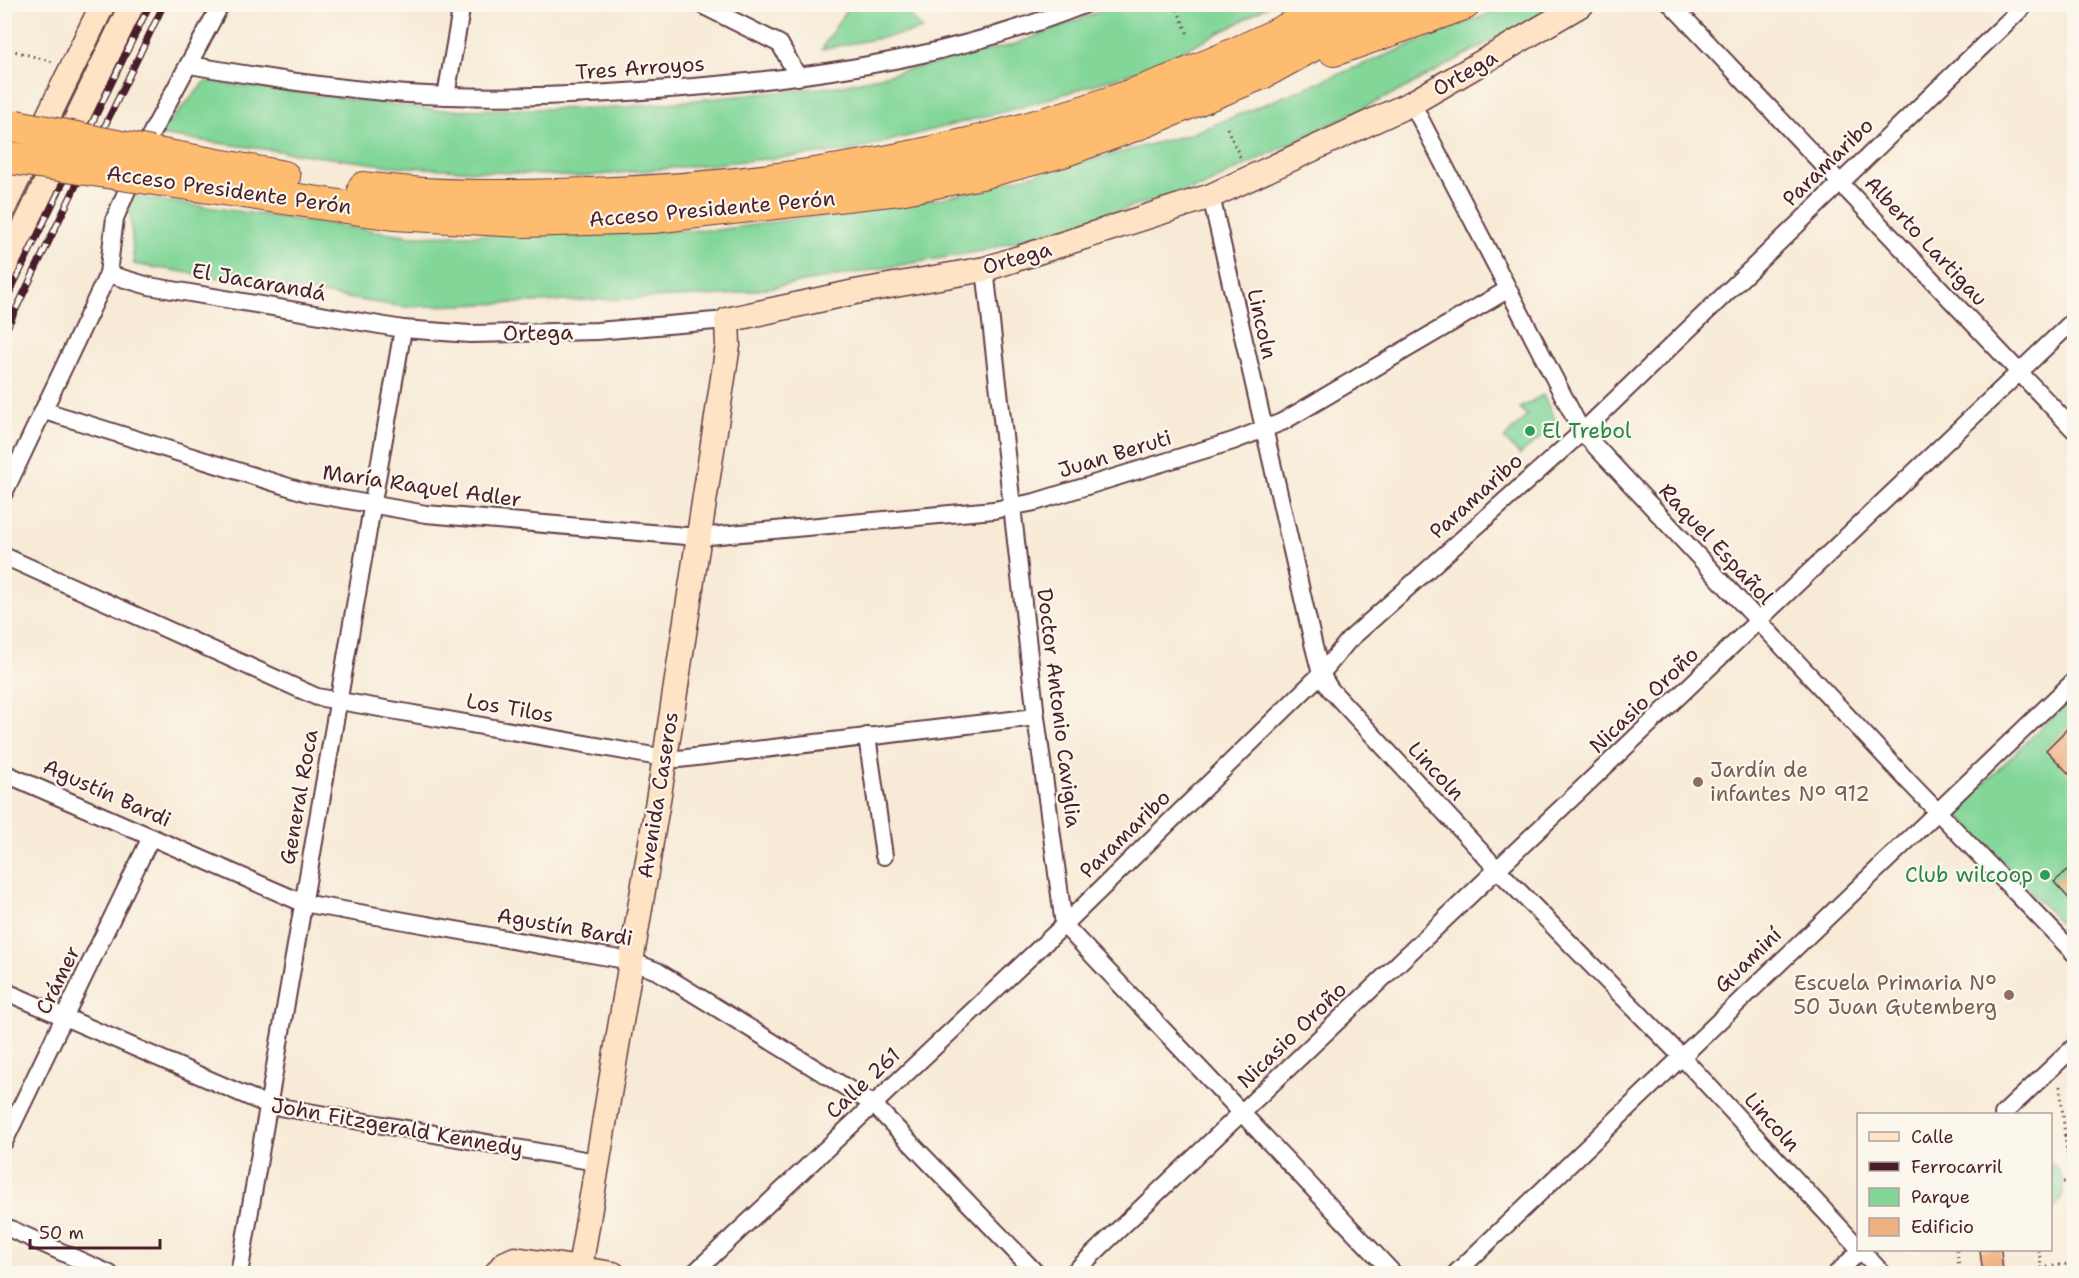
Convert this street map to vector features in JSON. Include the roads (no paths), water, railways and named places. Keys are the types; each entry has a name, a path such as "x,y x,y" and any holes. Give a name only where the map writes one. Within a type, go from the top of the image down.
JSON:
{"highway":[{"path":"1239,52 1308,4"},
{"name":"Acceso Presidente Perón","path":"4,157 281,176 396,192 491,196 725,187 892,162 971,144 1100,107 1239,52 1336,4"},
{"name":"Acceso Presidente Perón","path":"16,126 146,165 393,214 524,221 653,217 813,201 899,189 981,173 1063,151 1143,122 1262,74 1387,4"},
{"path":"1262,74 1464,4"}],"street":[{"path":"4,207 103,4"},
{"path":"4,270 132,4"},
{"path":"4,493 45,411 108,274 115,218 152,132 221,4"},
{"path":"446,96 462,4"},
{"path":"700,4 780,44 798,77"},
{"name":"Tres Arroyos","path":"190,65 308,84 446,96 615,95 798,77 926,55 1025,26 1086,4"},
{"name":"Ortega","path":"403,329 470,334 559,333 727,320 855,292 985,269 1210,196 1250,180 1412,103 1582,4"},
{"name":"Alberto Lartigau","path":"1671,4 2074,430"},
{"name":"Paramaribo","path":"1064,925 1322,674 1348,641 1582,432 2026,4"},
{"path":"72,66 96,78"},
{"name":"Raquel Español","path":"1412,103 1582,432 2074,953"},
{"name":"Lincoln","path":"1210,196 1322,674 1346,709 1498,870 1680,1055 1857,1246"},
{"name":"Doctor Antonio Caviglia","path":"985,269 1036,717 1064,925"},
{"name":"El Jacarandá","path":"108,274 149,286 403,329"},
{"name":"Juan Beruti","path":"698,537 1013,508 1263,430 1282,422 1507,290"},
{"name":"Avenida Caseros","path":"580,1268 665,758 728,345 727,320"},
{"name":"Nicasio Oroño","path":"1072,1274 2074,320"},
{"name":"General Roca","path":"239,1274 403,329"},
{"name":"María Raquel Adler","path":"45,411 308,493 373,507 698,537"},
{"name":"Los Tilos","path":"4,556 300,691 339,702 665,758 679,759 1036,717"},
{"name":"Guaminí","path":"1455,1274 1680,1055 2074,681"},
{"path":"867,736 884,856"},
{"name":"Agustín Bardi","path":"4,773 303,903 631,961 657,970 873,1104 1036,1274"},
{"name":"Crámer","path":"4,1142 151,837"},
{"path":"1064,925 1244,1112 1394,1274"},
{"name":"Calle 261","path":"693,1274 1064,925"},
{"name":"John Fitzgerald Kennedy","path":"4,991 268,1105 596,1162"},
{"path":"2004,1113 2074,1047"},
{"path":"4,1226 110,1274"},
{"path":"1836,1274 1860,1251"},
{"name":"Lincoln","path":"1862,1251 1883,1274"},
{"path":"496,1274 504,1264 515,1259 613,1274"}],"railway":[{"path":"4,304 150,4"},
{"path":"4,334 164,4"}],"place":[{"name":"El Trebol","path":"1530,431"},
{"name":"Jardín de infantes N° 912","path":"1698,782"},
{"name":"Club wilcoop","path":"2045,875"},
{"name":"Escuela Primaria N° 50 Juan Gutemberg","path":"2009,995"}]}
